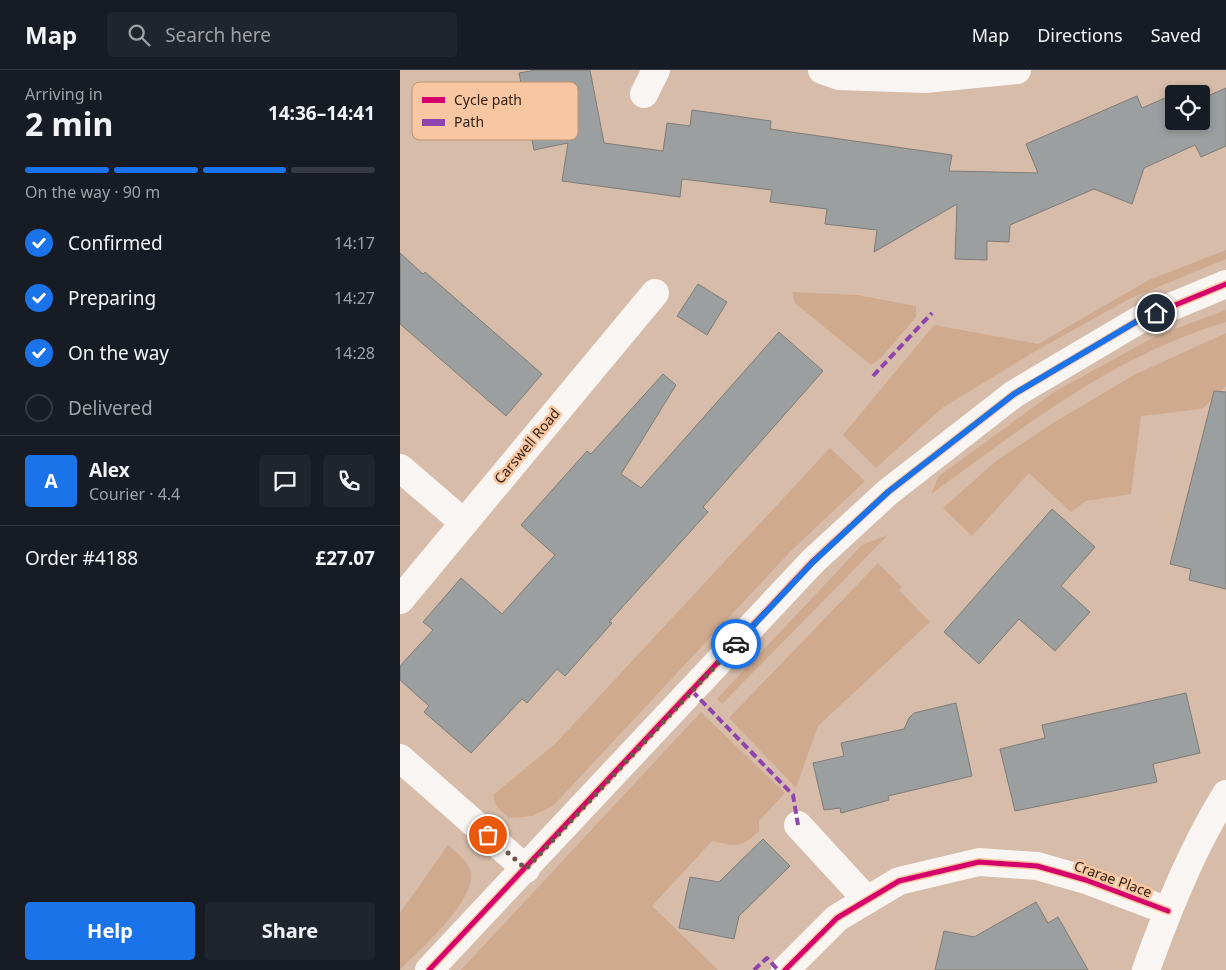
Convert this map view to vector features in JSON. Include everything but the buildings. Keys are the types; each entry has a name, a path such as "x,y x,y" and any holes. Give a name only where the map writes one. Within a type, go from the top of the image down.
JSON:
{"street":[{"path":"644,94 656,70"},
{"path":"822,70 839,76 925,79 1017,70"},
{"path":"430,970 813,562 888,492 1014,394 1139,320 1226,284"},
{"name":"Carswell Road","path":"400,600 655,293"},
{"path":"400,468 463,522"},
{"path":"400,758 526,869"},
{"path":"1146,970 1168,911 1206,827 1226,794"},
{"path":"798,825 867,900"},
{"name":"Crarae Place","path":"785,970 837,918 899,880 979,862 1037,866 1086,880 1168,911"}],"shaded area":[{"path":"1226,250 1226,259 1129,299 1039,349 942,408 876,468 843,435 934,325 1038,344 1149,280"},
{"path":"792,292 857,295 916,306 916,317 881,358 871,365 795,303"},
{"path":"1226,310 1226,322 1185,336 1146,353 1108,373 1071,395 931,494 939,476 1054,392 1156,336"},
{"path":"1226,333 1226,386 1202,409 1141,416 1131,494 1086,501 1071,512 1029,473 972,536 943,508 996,461 1053,423 1134,375"},
{"path":"830,448 865,481 789,553 553,806 532,816 509,818 497,807 493,795 555,744"},
{"path":"888,535 722,704 717,699 862,545"},
{"path":"878,563 902,587 899,590 930,622 818,726 796,788 729,718"},
{"path":"701,712 785,793 759,821 759,831 753,837 738,845 712,841 652,906 718,970 461,970"},
{"path":"448,845 463,858 470,870 469,887 454,913 432,939 400,970 400,913"}],"marked path":[{"path":"873,376 932,313"},
{"path":"692,691 793,795 798,825"},
{"path":"754,970 767,958 778,970"}],"cycle path":[{"path":"429,970 813,561 888,492 1014,394 1139,320 1226,284"},
{"path":"785,970 837,918 899,881 979,862 1037,866 1086,880 1168,911"}],"way so far":[{"path":"488,835 526,869 736,644"}],"route":[{"path":"736,644 813,562 888,492 1014,394 1139,320 1156,313"}]}
